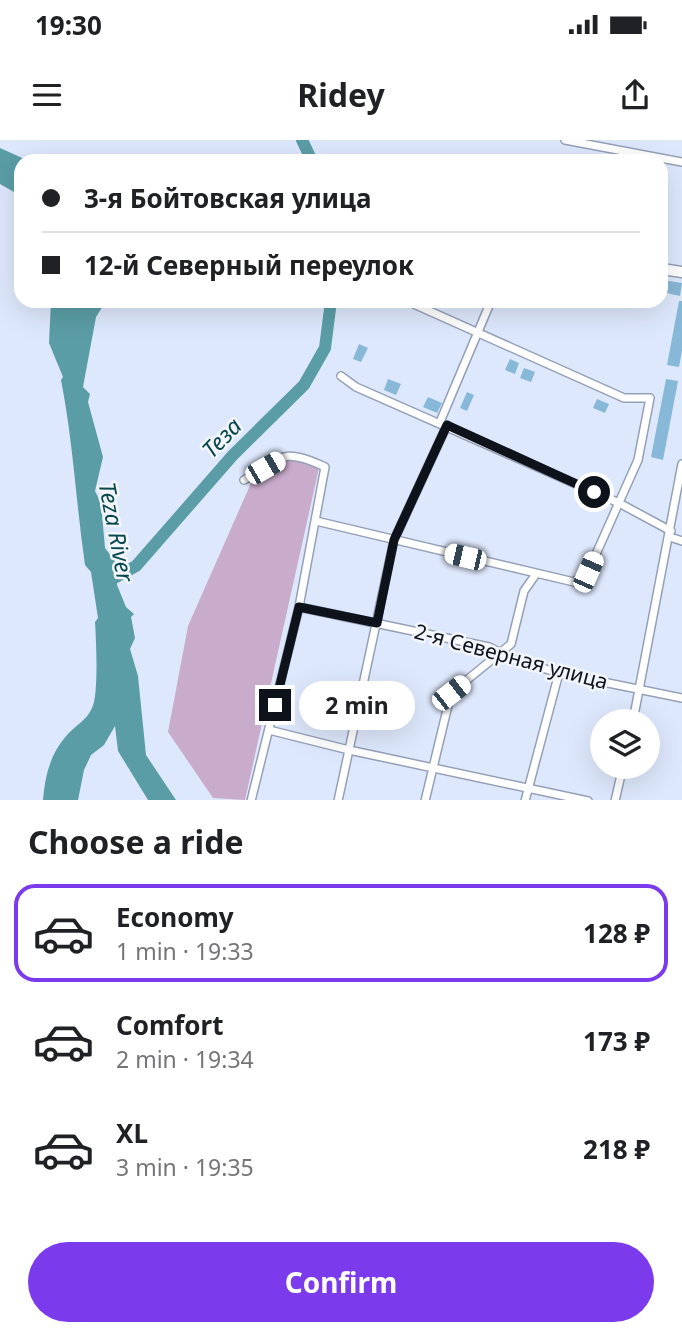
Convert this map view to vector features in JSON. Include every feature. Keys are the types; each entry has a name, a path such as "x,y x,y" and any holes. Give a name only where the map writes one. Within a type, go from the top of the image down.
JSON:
{"street":[{"path":"565,140 639,154"},
{"path":"316,521 574,582 588,572 639,457 650,398 624,398 422,308"},
{"path":"338,800 394,540 488,308"},
{"path":"341,376 356,387 619,503 682,541"},
{"path":"244,480 286,456 297,454 325,467 299,607 251,800"},
{"path":"636,709 671,534 682,464"},
{"path":"425,800 451,693 503,653 511,643 524,591 536,574"},
{"name":"2-я Северная улица","path":"299,607 503,653 514,660 559,673 682,698"},
{"path":"525,800 559,673"},
{"path":"269,730 349,750 588,800"},
{"path":"615,800 620,779"}],"shaded area":[{"path":"0,148 14,154 14,192 0,184"},
{"path":"51,308 102,308 96,317 83,387 90,394 88,402 103,457 95,491 101,503 105,548 115,561 117,585 126,607 134,614 131,617 135,638 130,649 138,676 146,755 176,800 148,800 118,751 115,726 104,745 91,755 84,770 78,800 43,800 47,774 56,750 92,708 96,691 95,622 98,618 91,572 85,565 61,380 63,377 49,343"},
{"path":"284,457 319,468 245,800 213,798 168,732 188,626 255,474"}],"building":[{"path":"668,281 682,283 680,296 668,293"},
{"path":"679,301 682,301 682,351 679,367 667,365"},
{"path":"359,344 368,348 361,362 353,359"},
{"path":"510,359 519,363 515,374 505,370"},
{"path":"524,368 535,372 531,382 520,378"},
{"path":"388,379 401,384 396,395 384,390"},
{"path":"666,379 678,381 663,460 651,457"},
{"path":"467,392 474,395 467,411 460,408"},
{"path":"428,397 442,403 437,413 423,407"},
{"path":"597,399 609,404 605,413 593,408"}],"waterway":[{"name":"Теза","path":"302,140 309,154"},
{"name":"Теза","path":"107,582 136,566 233,455 304,385 325,348 330,308"}],"route":[{"path":"275,705 299,607 377,623 394,540 447,425 594,492"}],"water label":[{"name":"Teza River","path":"116,532"}]}
